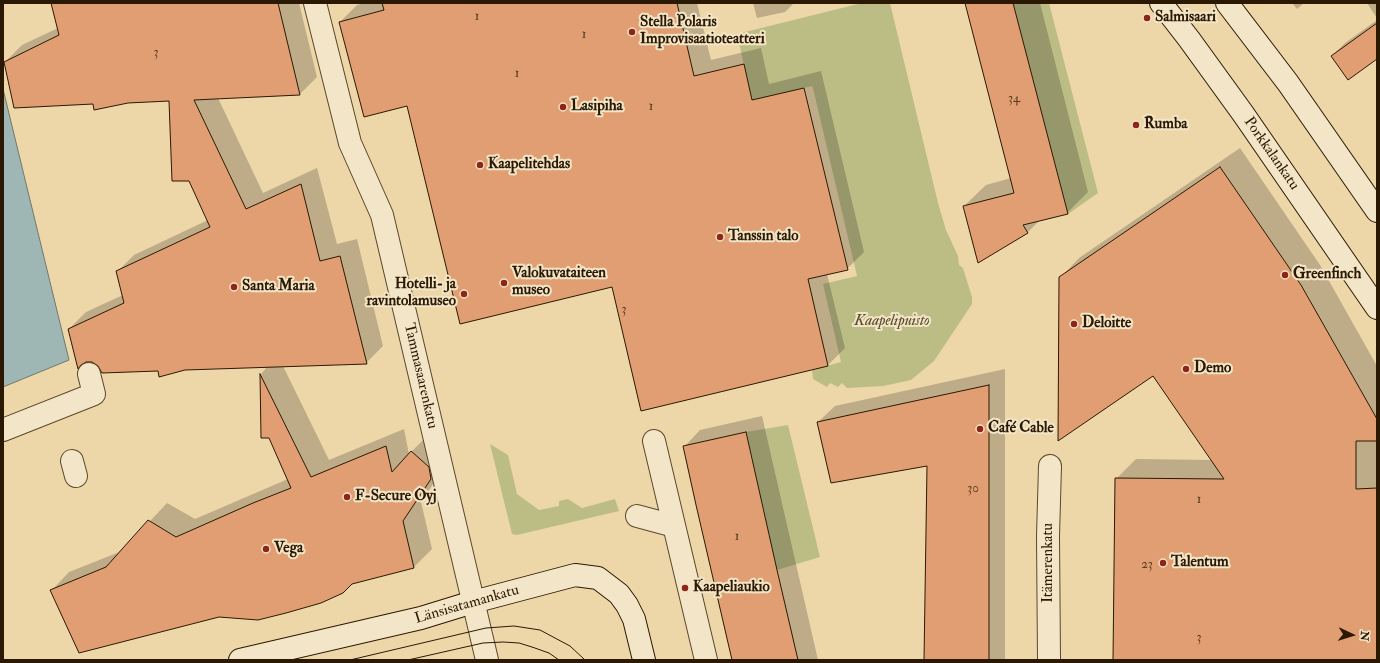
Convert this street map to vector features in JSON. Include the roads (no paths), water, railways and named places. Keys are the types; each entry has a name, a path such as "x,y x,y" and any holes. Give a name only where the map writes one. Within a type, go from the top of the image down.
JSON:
{"street":[{"name":"Tammasaarenkatu","path":"315,3 350,143 382,215 487,660"},
{"name":"Porkkalankatu","path":"1161,3 1244,115 1377,308"},
{"path":"1227,3 1288,83 1377,211"},
{"path":"3,430 55,408 94,394 89,374"},
{"path":"654,442 706,660"},
{"name":"Itämerenkatu","path":"1049,660 1048,536 1050,466"},
{"path":"637,516 674,526"},
{"name":"Länsisatamankatu","path":"240,660 421,618 473,602 575,575 598,578 619,594 627,605 634,620 644,660"}],"water":[{"path":"3,89 69,360 3,387"}],"tram line":[{"path":"350,660 486,628 514,626 540,630 570,646 585,660"},
{"path":"408,660 483,643 503,642 519,643 532,647 549,653 559,660"}],"place":[{"name":"Salmisaari","path":"1147,18"},
{"name":"Stella Polaris Improvisaatioteatteri","path":"632,32"},
{"name":"Lasipiha","path":"563,107"},
{"name":"Rumba","path":"1136,125"},
{"name":"Kaapelitehdas","path":"480,165"},
{"name":"Tanssin talo","path":"720,237"},
{"name":"Greenfinch","path":"1285,275"},
{"name":"Valokuvataiteen museo","path":"504,283"},
{"name":"Santa Maria","path":"234,287"},
{"name":"Hotelli- ja ravintolamuseo","path":"464,294"},
{"name":"Deloitte","path":"1074,324"},
{"name":"Demo","path":"1186,369"},
{"name":"Café Cable","path":"980,429"},
{"name":"F-Secure Oyj","path":"347,497"},
{"name":"Vega","path":"266,549"},
{"name":"Talentum","path":"1163,563"},
{"name":"Kaapeliaukio","path":"685,588"}],"park label":[{"name":"Kaapelipuisto","path":"892,322"}]}
